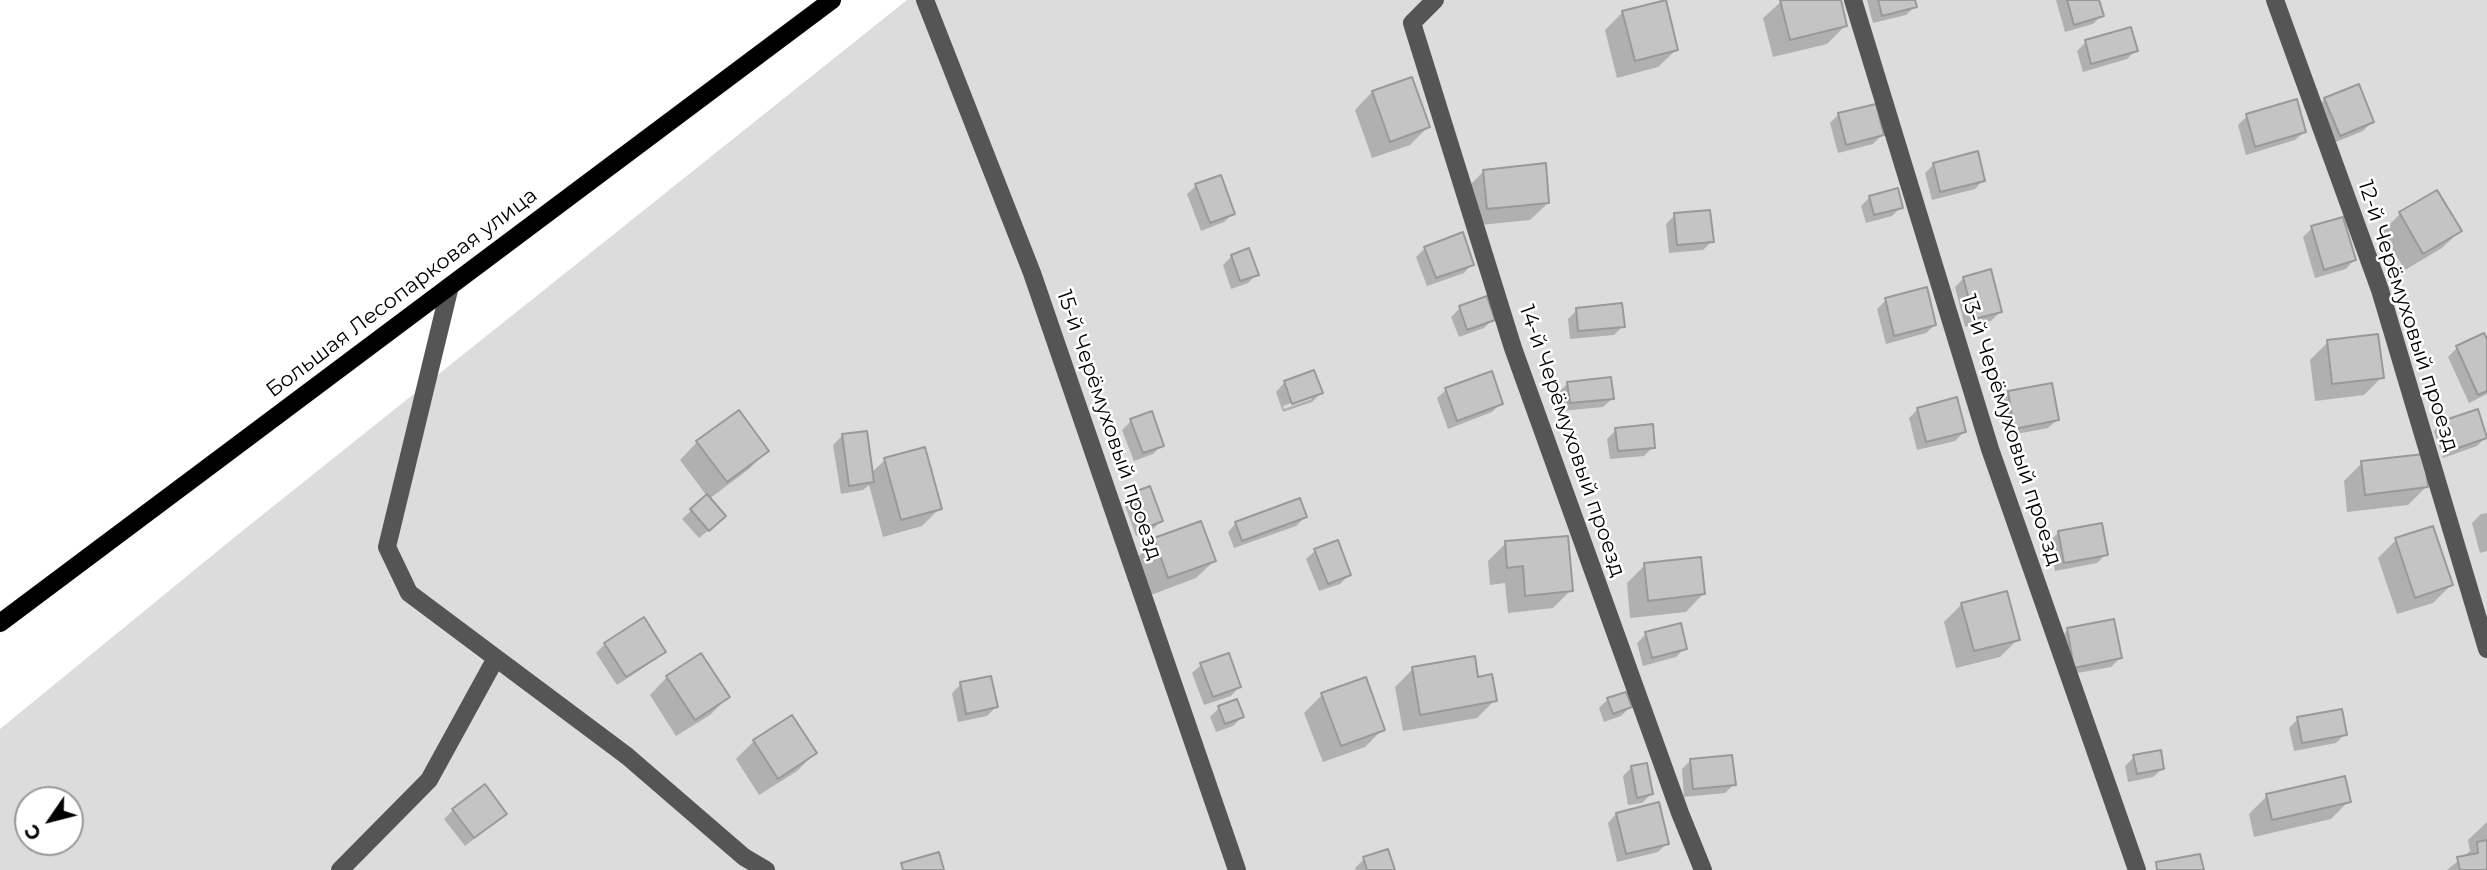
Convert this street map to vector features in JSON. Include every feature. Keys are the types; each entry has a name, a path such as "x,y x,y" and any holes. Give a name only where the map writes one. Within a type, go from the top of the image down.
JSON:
{"main road":[{"name":"Большая Лесопарковая улица","path":"0,623 832,0"}],"lane":[{"name":"15-й Черёмуховый проезд","path":"925,0 1032,274 1237,870"},
{"name":"14-й Черёмуховый проезд","path":"1435,0 1412,23 1513,348 1680,813 1703,870"},
{"name":"13-й Черёмуховый проезд","path":"1853,0 1990,449 2137,870"},
{"name":"12-й Черёмуховый проезд","path":"2275,0 2380,290 2487,649"},
{"path":"450,286 387,547 409,593 627,756 744,863 766,870"},
{"path":"340,870 429,779 496,658"}],"shaded area":[{"path":"907,0 2487,0 2487,870 0,870 0,729 236,536"}],"building":[{"path":"1666,0 1678,50 1635,61 1622,11"},
{"path":"1780,0 1841,0 1847,26 1790,40"},
{"path":"1878,0 1915,0 1917,7 1882,16"},
{"path":"2067,0 2099,0 2104,16 2074,25"},
{"path":"2131,27 2138,51 2091,64 2085,40"},
{"path":"1412,77 1430,127 1390,142 1372,91"},
{"path":"2359,84 2374,122 2340,136 2324,98"},
{"path":"2297,99 2306,132 2255,147 2246,114"},
{"path":"1876,104 1884,135 1846,145 1838,113"},
{"path":"1978,151 1985,181 1940,192 1933,163"},
{"path":"1546,163 1549,203 1487,209 1483,170"},
{"path":"1221,175 1235,214 1210,223 1195,184"},
{"path":"1898,188 1903,208 1874,215 1869,196"},
{"path":"2437,190 2462,231 2423,254 2399,212"},
{"path":"1710,210 1714,242 1677,245 1674,213"},
{"path":"2343,217 2356,260 2324,270 2311,226"},
{"path":"1463,232 1474,265 1436,278 1424,247"},
{"path":"1249,248 1259,275 1240,281 1231,255"},
{"path":"1991,269 2002,312 1974,319 1963,277"},
{"path":"1927,287 1936,325 1894,336 1885,298"},
{"path":"1487,296 1495,320 1467,330 1459,306"},
{"path":"1622,303 1625,327 1578,331 1576,308"},
{"path":"2484,333 2487,339 2487,391 2478,395 2456,346"},
{"path":"2378,334 2384,378 2332,384 2327,340"},
{"path":"1314,370 1323,393 1292,404 1284,381"},
{"path":"1492,371 1503,404 1457,421 1445,388"},
{"path":"1611,377 1614,399 1570,403 1567,382"},
{"path":"2052,383 2059,420 2014,429 2008,391"},
{"path":"1957,397 1966,432 1926,442 1917,408"},
{"path":"2478,409 2487,438 2452,450 2442,421"},
{"path":"739,410 769,451 727,482 696,441"},
{"path":"1152,411 1164,446 1143,453 1130,419"},
{"path":"1653,424 1655,448 1618,451 1615,428"},
{"path":"867,431 874,482 849,486 842,434"},
{"path":"925,447 942,509 901,520 884,458"},
{"path":"2424,454 2428,487 2365,495 2361,461"},
{"path":"1150,486 1163,521 1145,528 1132,493"},
{"path":"707,494 726,516 709,531 690,509"},
{"path":"1300,498 1307,517 1242,541 1235,522"},
{"path":"1201,521 1216,561 1168,578 1154,538"},
{"path":"2102,523 2108,555 2064,563 2058,531"},
{"path":"2433,526 2453,585 2415,598 2395,538"},
{"path":"1568,536 1573,591 1525,596 1523,566 1507,568 1505,541"},
{"path":"1338,540 1351,575 1328,584 1314,549"},
{"path":"1701,557 1705,594 1648,601 1644,563"},
{"path":"2007,591 2020,640 1974,651 1961,603"},
{"path":"644,617 666,652 626,677 604,643"},
{"path":"2114,619 2122,658 2074,668 2067,628"},
{"path":"1681,623 1687,649 1652,658 1645,632"},
{"path":"701,653 730,697 695,720 666,676"},
{"path":"1229,653 1241,687 1213,697 1200,663"},
{"path":"1475,656 1478,677 1492,674 1497,701 1420,715 1412,667"},
{"path":"991,676 998,707 966,714 960,682"},
{"path":"1366,677 1385,730 1341,746 1321,693"},
{"path":"1626,692 1632,707 1613,714 1607,698"},
{"path":"1237,699 1244,717 1225,724 1218,706"},
{"path":"2342,709 2347,735 2302,743 2297,717"},
{"path":"792,715 817,753 778,779 753,740"},
{"path":"2161,750 2164,769 2137,774 2133,755"},
{"path":"1732,755 1736,785 1693,789 1690,759"},
{"path":"1647,763 1653,794 1637,798 1631,766"},
{"path":"2345,776 2351,802 2272,820 2266,794"},
{"path":"485,784 507,814 474,838 452,809"},
{"path":"1659,802 1669,844 1626,854 1616,813"},
{"path":"2487,840 2487,870 2460,870 2457,857 2478,853 2477,842"},
{"path":"1388,849 1395,870 1367,870 1363,857"},
{"path":"939,852 944,870 903,870 901,863"},
{"path":"2200,854 2204,870 2157,870 2156,862"}]}
